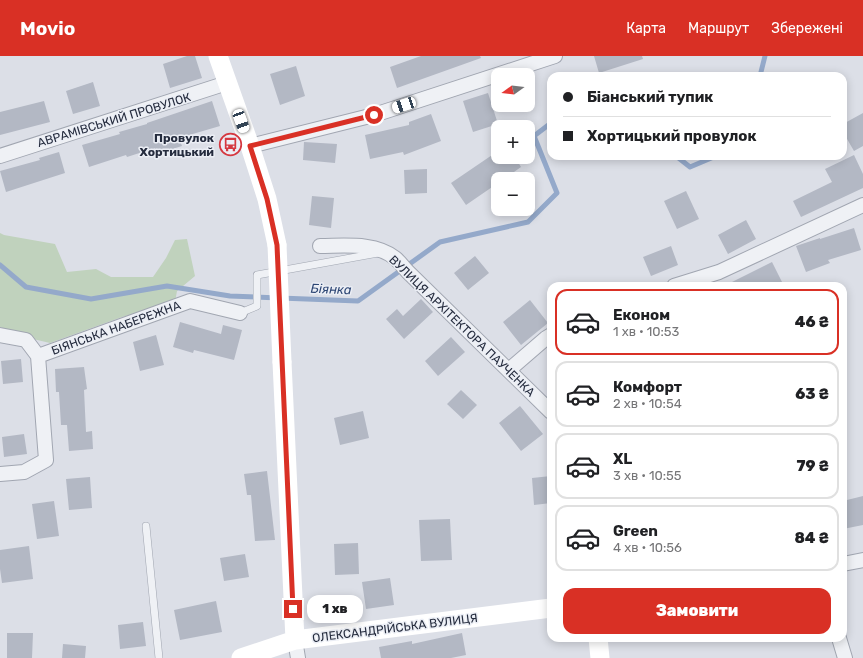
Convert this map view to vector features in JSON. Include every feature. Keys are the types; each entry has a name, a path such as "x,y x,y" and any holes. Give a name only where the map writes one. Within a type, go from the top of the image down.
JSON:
{"street":[{"path":"218,56 267,199 277,245 296,649"},
{"path":"250,146 374,115 555,56"},
{"name":"АВРАМІВСЬКИЙ ПРОВУЛОК","path":"0,156 228,84"},
{"path":"687,282 719,272 863,205"},
{"name":"ВУЛИЦЯ АРХІТЕКТОРА ПАУЧЕНКА","path":"320,246 360,246 390,255 547,408"},
{"name":"БІЯНСЬКА НАБЕРЕЖНА","path":"38,356 190,301 240,313"},
{"path":"0,335 26,340 38,356 46,460 24,472 0,474"},
{"path":"509,370 547,337"},
{"path":"847,563 863,560"},
{"name":"ОЛЕКСАНДРІЙСЬКА ВУЛИЦЯ","path":"241,658 547,609"},
{"path":"598,642 600,658"},
{"path":"840,642 845,658"}],"lane":[{"path":"240,313 257,306 257,275 390,255"},
{"path":"146,526 159,658"}],"green space":[{"path":"0,233 55,244 67,272 96,269 111,277 153,277 166,258 175,240 187,239 195,276 177,291 175,302 122,317 50,343 33,339 0,327"}],"building":[{"path":"187,56 195,56 202,78 170,88 163,64"},
{"path":"421,56 480,56 481,58 397,88 390,67"},
{"path":"594,56 642,56 643,59 602,72 599,72"},
{"path":"296,66 305,96 280,105 270,74"},
{"path":"93,82 100,106 73,114 66,91"},
{"path":"488,93 491,102 491,112 494,112 497,120 491,120 491,126 473,132 463,101"},
{"path":"44,101 50,122 0,135 0,112"},
{"path":"212,101 220,126 179,138 182,146 156,154 155,148 127,157 126,155 89,167 82,145 120,134 119,132 147,124"},
{"path":"863,113 863,146 854,151 847,139 847,122"},
{"path":"431,114 441,141 404,155 403,152 370,159 365,135 409,125 409,122"},
{"path":"304,142 337,144 335,163 303,160"},
{"path":"59,152 65,173 6,192 0,171 40,160 39,158"},
{"path":"854,155 863,174 863,188 801,217 793,201 832,182 825,169 844,160 847,160 847,158"},
{"path":"491,156 491,164 519,164 521,167 514,172 491,172 491,188 466,205 451,183"},
{"path":"427,169 427,193 405,194 404,170"},
{"path":"686,191 699,219 677,229 664,201"},
{"path":"312,196 334,198 331,228 309,225"},
{"path":"746,220 756,239 728,254 718,235"},
{"path":"854,228 861,250 828,260 830,263 806,272 796,246"},
{"path":"671,246 678,265 651,276 643,257"},
{"path":"475,256 489,273 468,290 454,273"},
{"path":"772,262 782,282 732,282"},
{"path":"421,299 433,312 404,339 386,319 397,309 403,316"},
{"path":"530,300 547,322 547,324 521,345 503,322"},
{"path":"180,322 221,334 223,325 242,330 234,360 194,350 193,353 173,347"},
{"path":"156,335 164,365 140,371 133,342"},
{"path":"451,337 465,352 438,376 425,361"},
{"path":"21,359 23,382 3,384 1,361"},
{"path":"84,367 87,389 84,390 86,432 92,431 93,449 69,451 67,425 61,425 59,392 56,392 55,369"},
{"path":"461,390 477,405 463,419 447,404"},
{"path":"520,406 543,434 521,451 499,423"},
{"path":"363,411 369,438 340,445 334,418"},
{"path":"24,434 27,454 4,457 2,437"},
{"path":"267,471 275,540 255,541 251,495 247,495 244,474"},
{"path":"547,476 547,503 534,505 532,478"},
{"path":"90,477 92,508 69,510 66,479"},
{"path":"863,496 863,525 847,528 847,500"},
{"path":"54,501 59,536 37,539 32,504"},
{"path":"450,519 452,560 421,561 419,520"},
{"path":"358,543 359,574 335,575 334,544"},
{"path":"29,546 33,579 2,583 0,550"},
{"path":"245,554 249,577 224,581 220,558"},
{"path":"390,578 394,605 366,609 362,582"},
{"path":"216,601 222,632 180,640 174,610"},
{"path":"143,622 146,646 120,649 118,625"},
{"path":"7,633 33,633 32,658 7,658"},
{"path":"462,633 466,655 451,658 381,658 379,647 412,641 412,644"},
{"path":"63,644 86,646 85,658 62,658"}],"waterway":[{"name":"Біянка","path":"761,72 765,56"},
{"name":"Біянка","path":"0,265 26,287 91,299 167,286 230,296 358,301 440,242 528,222 557,193 534,136 547,126"},
{"name":"Біянка","path":"681,160 690,167 707,160"}],"place":[{"name":"Провулок Хортицький","path":"230,145"}],"route":[{"path":"293,609 277,245 267,199 250,146 374,115"}]}
